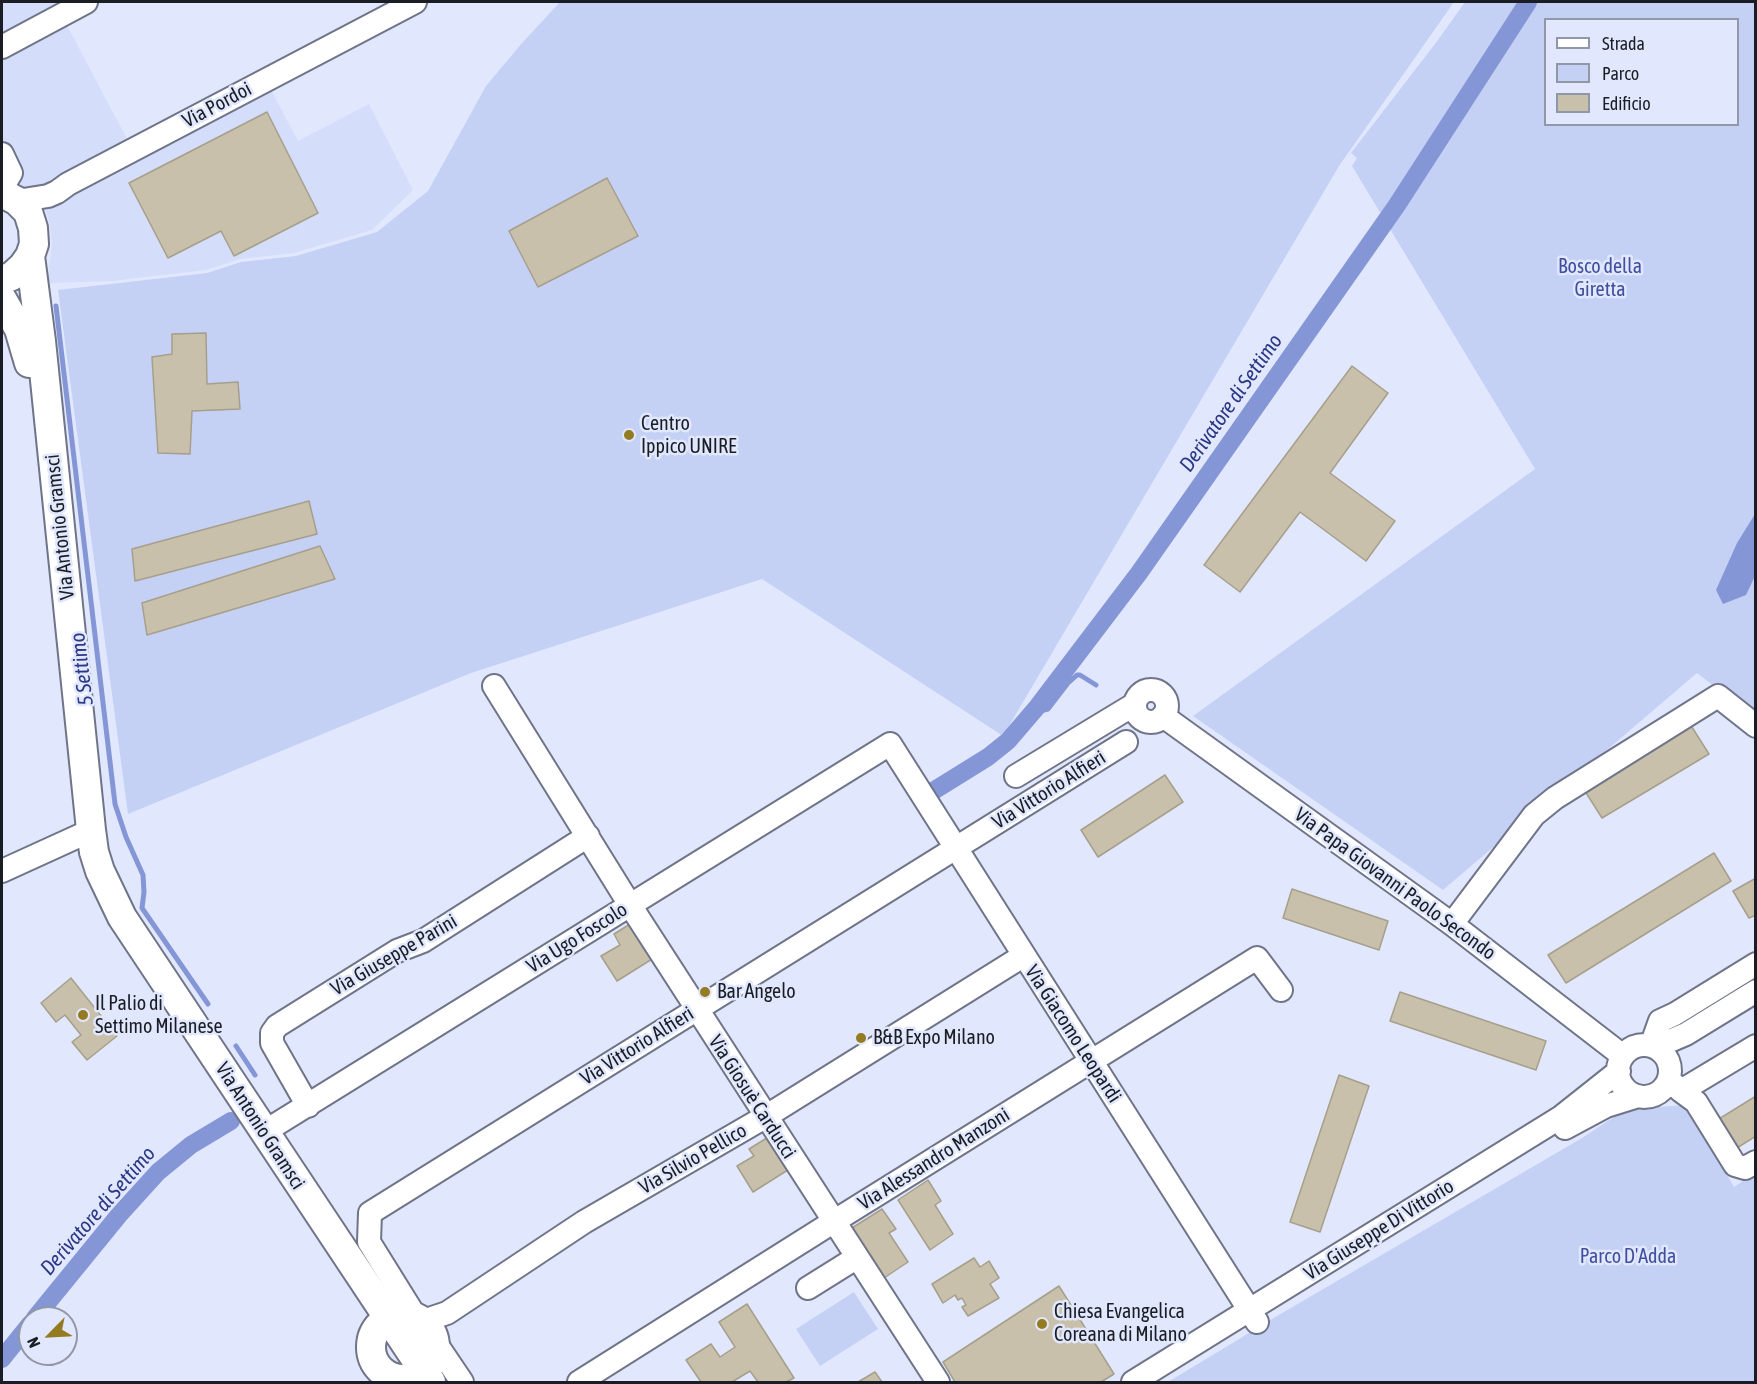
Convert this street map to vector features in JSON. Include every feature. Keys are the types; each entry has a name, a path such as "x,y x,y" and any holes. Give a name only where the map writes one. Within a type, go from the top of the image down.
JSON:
{"main road":[{"name":"Via Antonio Gramsci","path":"7,194 28,212 33,228 34,244 30,256 41,341 94,852 108,890 122,917 264,1132 408,1325"},
{"path":"2,280 12,276 30,256"},
{"name":"Via Antonio Gramsci","path":"2,300 19,329 29,363 81,835 90,876 112,924 408,1325 409,1379"},
{"path":"408,1325 435,1356 409,1379 374,1361 371,1351 371,1341 408,1325"}],"street":[{"path":"2,47 86,2"},
{"name":"Via Pordoi","path":"7,194 48,196 57,192 68,184 415,2"},
{"path":"2,154 11,173 7,194"},
{"name":"Via Giosuè Carducci","path":"494,686 696,1009 938,1383"},
{"path":"1452,924 1534,815 1555,798 1718,696 1755,726"},
{"name":"Via Papa Giovanni Paolo Secondo","path":"1016,776 1135,704 1135,710 1143,719 1150,722 1163,717 1452,924 1621,1063"},
{"name":"Via Vittorio Alfieri","path":"408,1325 369,1242 370,1213 1125,742"},
{"name":"Via Ugo Foscolo","path":"264,1132 890,744"},
{"name":"Via Giacomo Leopardi","path":"890,744 1253,1316"},
{"path":"2,871 81,835"},
{"name":"Via Giuseppe Parini","path":"308,1106 272,1043 272,1033 277,1026 397,951 423,941 588,836"},
{"name":"Via Silvio Pellico","path":"408,1325 447,1313 584,1222 765,1117 1023,956"},
{"name":"Via Alessandro Manzoni","path":"579,1383 1257,958 1281,990"},
{"path":"1651,1046 1660,1021 1755,964"},
{"path":"1755,991 1686,1034 1651,1046 1636,1046 1621,1063 1622,1084 1629,1092 1638,1096 1653,1095 1672,1081 1755,1046"},
{"path":"1672,1081 1677,1058 1692,1044 1755,1007"},
{"path":"1651,1046 1662,1052 1672,1081 1696,1102 1735,1166 1745,1168 1755,1162"},
{"name":"Via Giuseppe Di Vittorio","path":"1156,1383 1253,1316 1561,1117 1621,1063"},
{"name":"Via Giuseppe Di Vittorio","path":"1133,1383 1253,1316 1567,1127 1606,1106 1638,1096"},
{"path":"808,1288 856,1258"},
{"path":"408,1325 462,1383"}],"shaded area":[{"path":"2,2 55,2 60,12 2,43"},
{"path":"63,18 134,152 30,203 2,147 2,51"},
{"path":"270,88 298,141 369,104 413,190 372,230 294,253 240,259 206,270 112,281 47,283 52,244 46,210"}],"green space":[{"name":"Centro Ippico UNIRE","path":"560,2 1454,2 1339,166 1003,736 762,579 471,673 128,814 58,290 207,273 241,262 296,256 377,232 428,191 486,86"},
{"name":"Bosco della Giretta","path":"1465,2 1755,2 1755,718 1697,673 1443,890 1193,716 1535,469 1352,166 1357,158 1351,153"},
{"name":"Parco D'Adda","path":"1687,1105 1734,1187 1755,1173 1755,1382 1168,1382 1582,1138 1626,1109"},
{"path":"854,1292 878,1329 820,1366 796,1329"}],"water":[{"path":"1755,514 1755,576 1746,595 1723,604 1716,590 1737,543"}],"building":[{"path":"267,112 318,213 234,256 221,231 168,258 129,183"},
{"path":"607,178 638,236 538,287 509,231"},
{"path":"206,333 207,384 238,382 240,409 192,411 190,454 158,453 152,357 172,354 172,334"},
{"path":"1352,366 1388,393 1330,473 1395,521 1366,561 1300,512 1240,592 1204,565"},
{"path":"309,501 317,534 135,581 132,549"},
{"path":"320,546 335,579 147,635 142,603"},
{"path":"1690,724 1709,754 1602,818 1583,788"},
{"path":"1165,775 1183,802 1098,857 1081,830"},
{"path":"1714,853 1731,881 1566,983 1548,955"},
{"path":"1756,878 1756,915 1749,918 1733,891"},
{"path":"1292,889 1388,921 1379,950 1283,918"},
{"path":"635,921 657,956 617,981 601,956 620,945 614,934"},
{"path":"71,978 117,1036 87,1060 72,1042 81,1035 65,1015 56,1022 41,1003"},
{"path":"1400,992 1546,1041 1536,1070 1390,1021"},
{"path":"1339,1075 1369,1086 1320,1232 1290,1222"},
{"path":"1756,1096 1756,1136 1732,1151 1714,1122"},
{"path":"770,1136 791,1168 753,1192 737,1166 754,1156 749,1149"},
{"path":"928,1180 941,1201 935,1205 953,1234 930,1250 898,1200"},
{"path":"882,1209 896,1229 889,1233 908,1262 884,1278 852,1228"},
{"path":"974,1258 980,1267 989,1261 999,1278 990,1284 999,1298 968,1316 962,1307 966,1305 962,1298 958,1300 955,1295 943,1303 932,1284"},
{"name":"Chiesa Evangelica Coreana di Milano","path":"1059,1286 1114,1374 1101,1382 955,1382 943,1362"},
{"path":"747,1304 794,1378 786,1382 758,1382 750,1371 732,1382 701,1382 686,1360 711,1344 720,1357 735,1347 719,1322"},
{"path":"875,1372 882,1382 858,1382"}],"waterway":[{"name":"Derivatore di Settimo","path":"930,793 988,757 1008,741 1038,706 1139,573 1397,205 1528,2"},
{"name":"5 Settimo","path":"56,306 115,804 126,837 143,875 142,908 208,1004"},
{"path":"1038,706 1044,710 1048,709 1077,675 1096,685"},
{"name":"5 Settimo","path":"236,1046 255,1075"},
{"name":"Derivatore di Settimo","path":"45,1306 119,1215 158,1172 191,1145 231,1121"},
{"name":"Derivatore di Settimo","path":"2,1359 18,1339"}],"place":[{"name":"Centro Ippico UNIRE","path":"629,435"},
{"name":"Bar Angelo","path":"705,992"},
{"name":"Il Palio di Settimo Milanese","path":"83,1015"},
{"name":"B&B Expo Milano","path":"861,1038"},
{"name":"Chiesa Evangelica Coreana di Milano","path":"1042,1324"}]}
